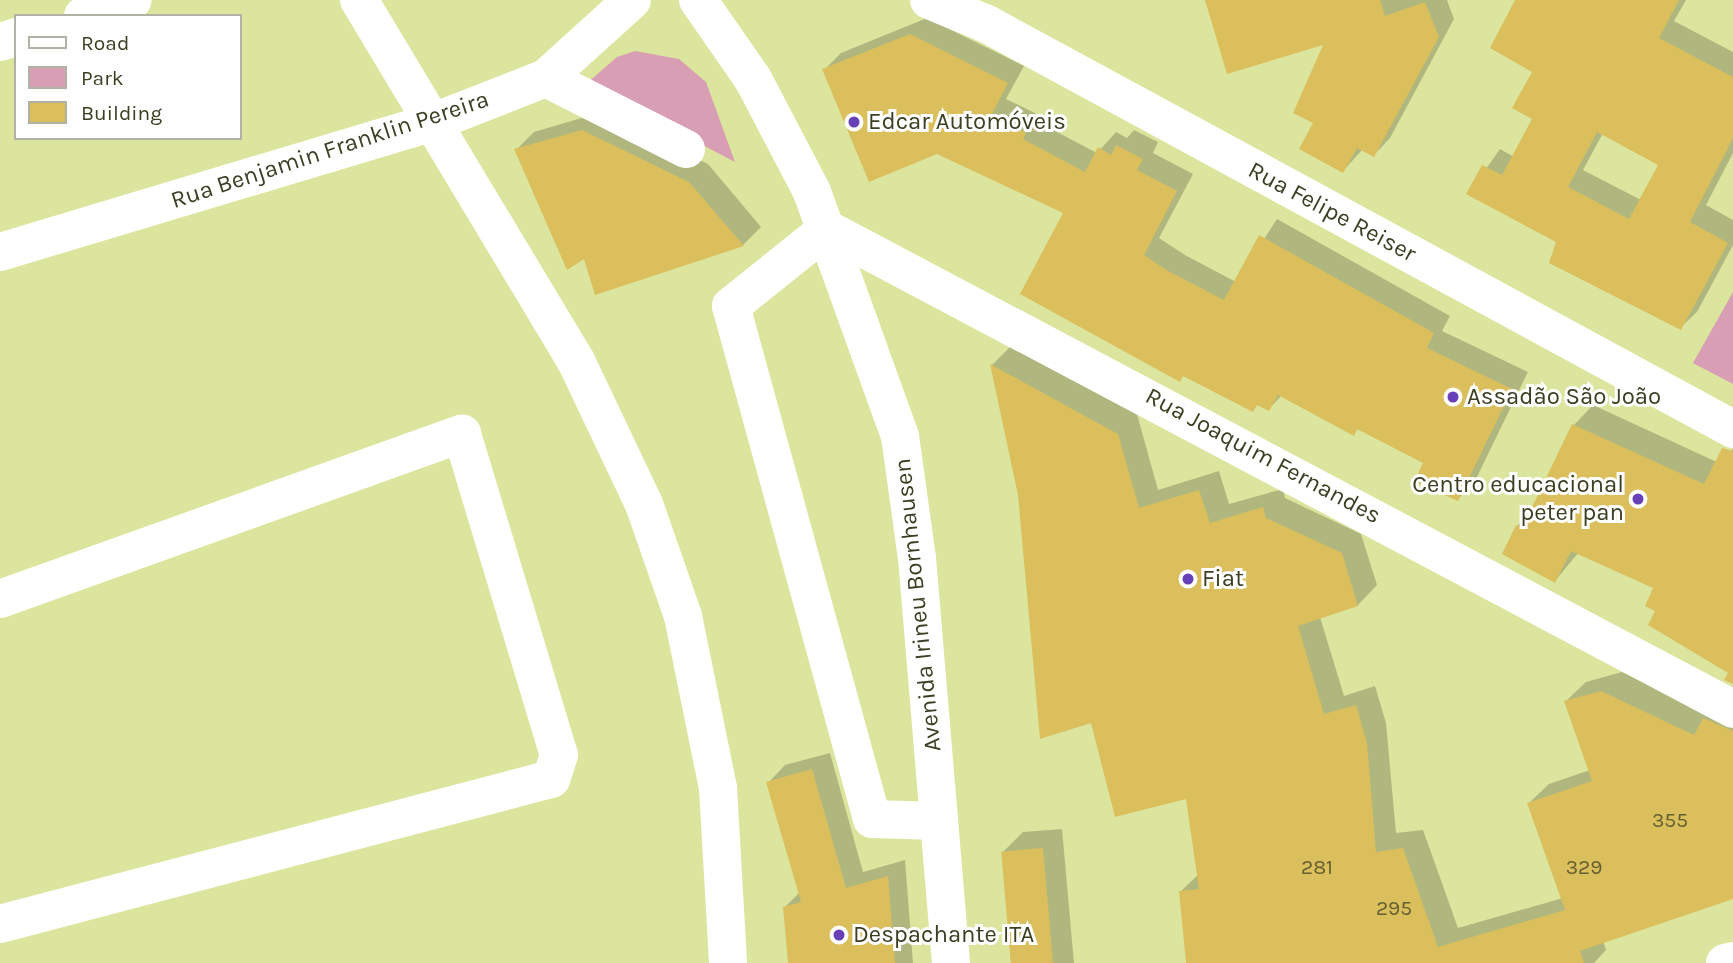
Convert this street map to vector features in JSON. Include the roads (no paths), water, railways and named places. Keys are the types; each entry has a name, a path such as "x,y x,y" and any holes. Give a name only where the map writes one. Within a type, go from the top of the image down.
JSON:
{"street":[{"path":"89,14 133,0"},
{"path":"359,0 431,123 463,164 576,361 644,504 683,617 718,788 728,963"},
{"name":"Rua Benjamin Franklin Pereira","path":"0,252 431,123 546,78 632,0"},
{"name":"Avenida Irineu Bornhausen","path":"698,0 784,134 827,229 900,436 917,558 951,963"},
{"name":"Rua Felipe Reiser","path":"929,0 989,12 1733,429"},
{"path":"546,78 685,149"},
{"path":"827,229 731,306 872,819 939,821"},
{"name":"Rua Joaquim Fernandes","path":"827,229 1733,709"},
{"path":"0,599 462,434 559,755 551,779 0,924"},
{"path":"1725,963 1733,961"}],"place":[{"name":"Edcar Automóveis","path":"854,122"},
{"name":"Assadão São João","path":"1453,397"},
{"name":"Centro educacional peter pan","path":"1638,499"},
{"name":"Fiat","path":"1188,579"},
{"name":"Despachante ITA","path":"839,935"}]}
